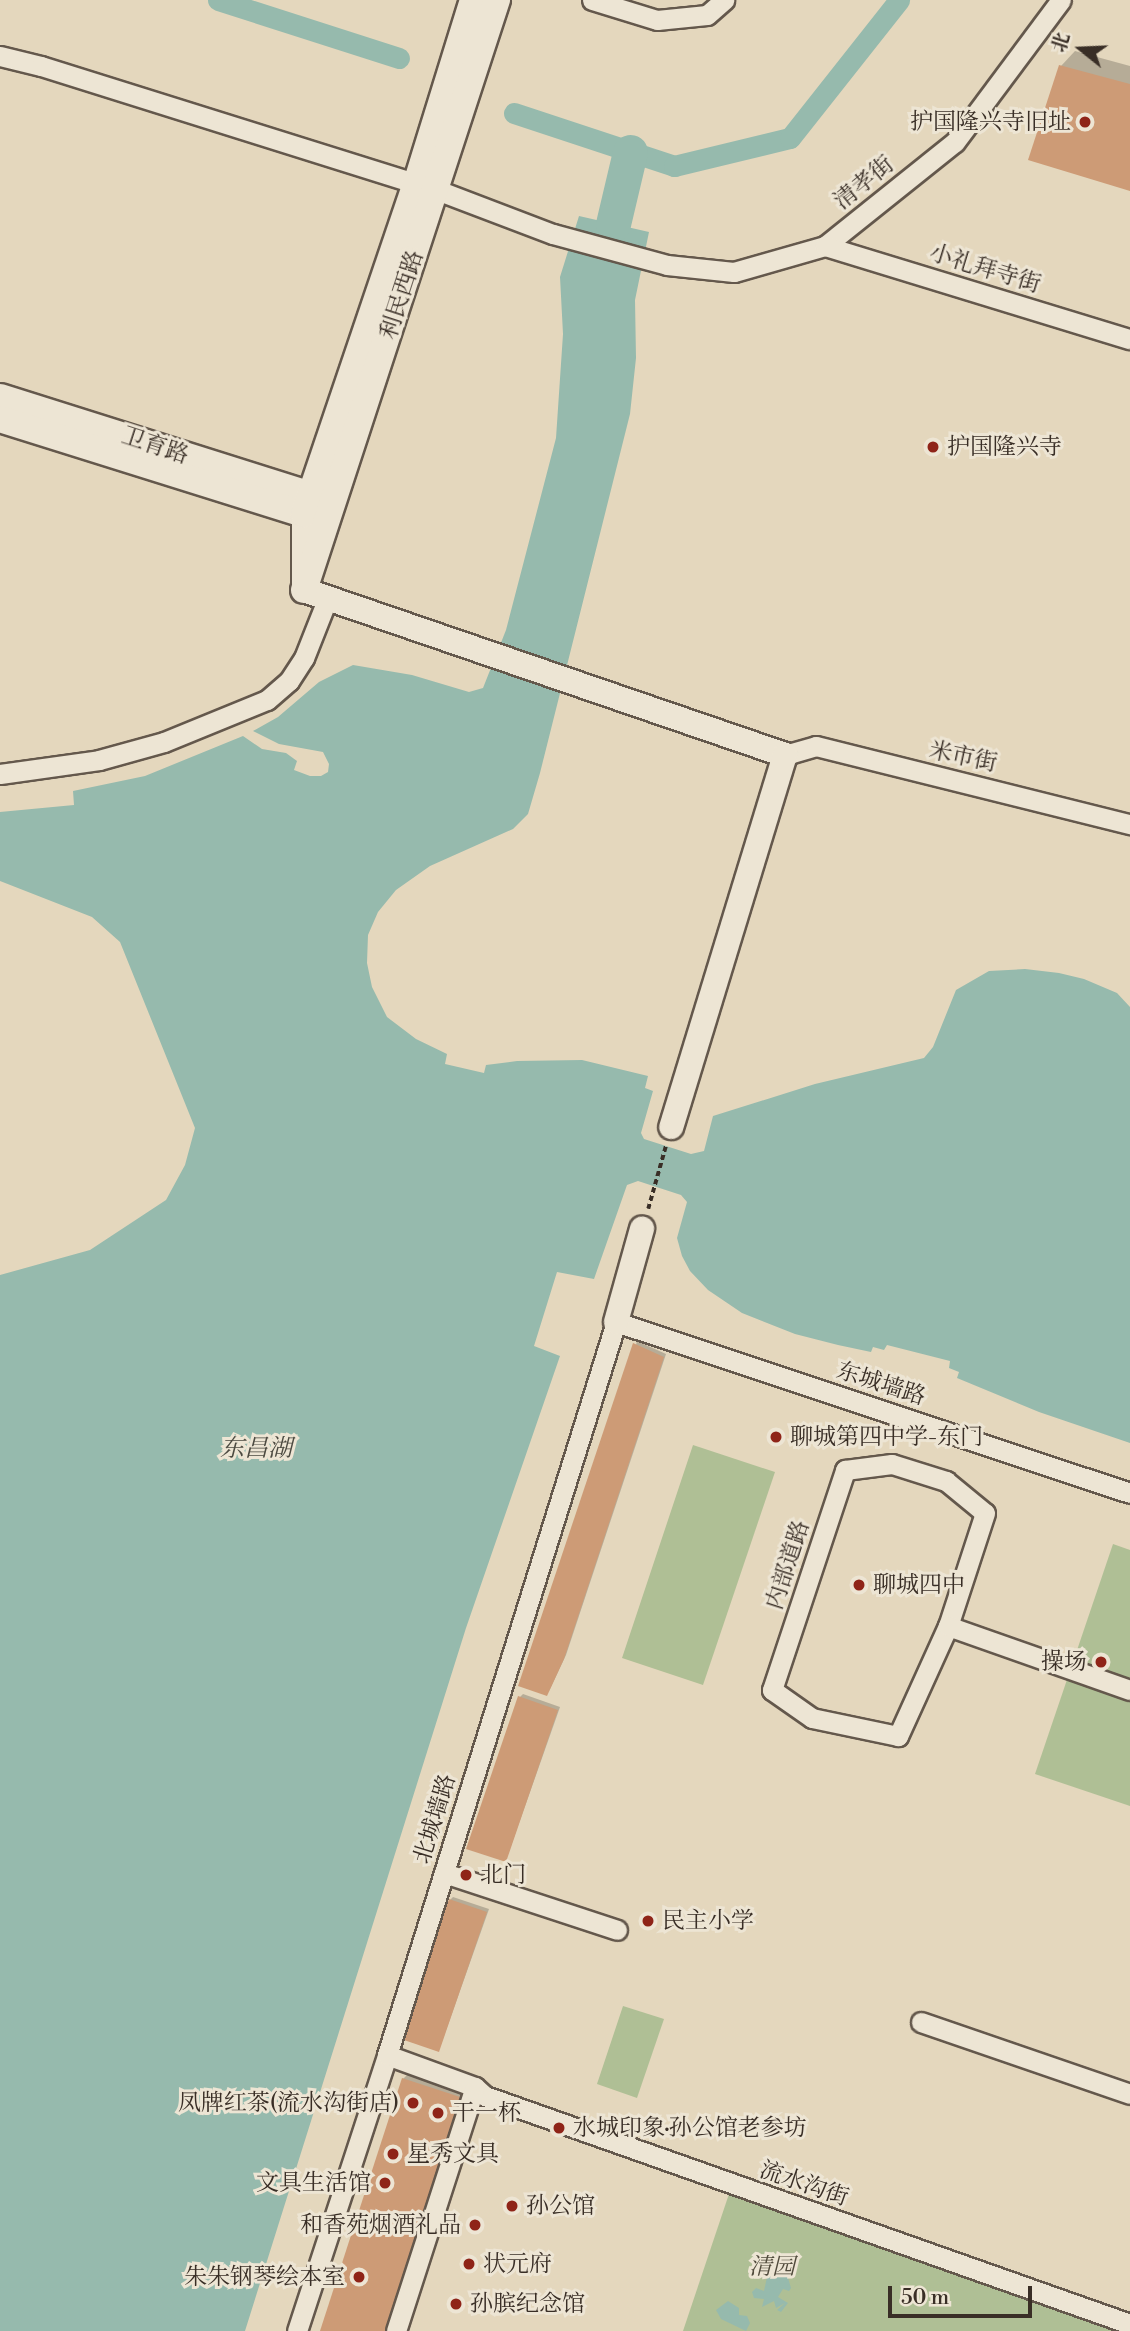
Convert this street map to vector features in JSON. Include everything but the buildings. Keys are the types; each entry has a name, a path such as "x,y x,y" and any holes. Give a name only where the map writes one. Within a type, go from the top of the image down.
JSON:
{"main road":[{"name":"利民西路","path":"316,595 426,187 473,0"},
{"name":"利民西路","path":"307,505 497,0"},
{"name":"卫育路","path":"0,397 307,505"},
{"name":"卫育路","path":"0,419 307,505"}],"street":[{"path":"593,0 657,20 707,15 724,0"},
{"name":"清孝街","path":"0,56 426,187 553,234 667,265 734,272 825,246 955,142 1061,0"},
{"name":"小礼拜寺街","path":"825,246 1130,339"},
{"path":"0,774 99,760 164,742 260,704 279,691 297,669 310,646 316,595 307,505"},
{"path":"316,595 785,755 671,1126"},
{"name":"米市街","path":"785,755 816,746 1130,824"},
{"path":"616,1321 642,1229"},
{"name":"东城墙路","path":"616,1321 1130,1493"},
{"name":"北城墙路","path":"297,2331 387,2055 616,1321"},
{"name":"内部道路","path":"892,1464 946,1481 985,1513 948,1626 898,1736 812,1718 772,1690 845,1470 892,1464"},
{"path":"948,1626 1130,1690"},
{"path":"444,1873 617,1930"},
{"path":"921,2022 1130,2094"},
{"name":"流水沟街","path":"387,2055 475,2087 485,2096 1130,2324"},
{"path":"396,2331 475,2087"}],"path":[{"path":"642,1229 671,1126"}],"green space":[{"path":"693,1445 775,1472 703,1685 622,1658"},
{"name":"操场","path":"1113,1544 1130,1550 1130,1806 1035,1774"},
{"path":"623,2006 664,2019 637,2098 597,2084"},
{"name":"清园","path":"732,2185 1130,2331 683,2331"}],"water":[{"name":"东昌湖","path":"579,216 649,232 635,300 636,358 630,414 540,773 528,814 513,829 430,866 396,890 378,912 368,935 367,963 372,987 387,1017 416,1039 447,1054 445,1064 484,1073 486,1065 517,1061 582,1060 648,1076 645,1088 653,1091 641,1133 644,1139 691,1154 704,1151 713,1116 815,1084 924,1058 933,1047 956,990 989,971 1025,969 1059,973 1084,979 1117,993 1130,1007 1130,1443 1039,1412 957,1378 959,1372 949,1368 950,1361 887,1345 884,1350 873,1347 871,1352 838,1345 795,1334 742,1313 708,1290 690,1271 682,1256 677,1238 687,1202 681,1195 638,1181 627,1185 594,1279 557,1272 534,1346 560,1356 466,1628 245,2331 0,2331 0,1275 90,1250 166,1200 185,1165 195,1128 120,942 92,917 0,881 0,812 74,805 73,791 145,776 243,736 262,749 286,753 297,761 294,770 310,776 321,776 328,772 329,764 323,752 279,744 253,731 278,717 319,682 353,665 412,675 469,692 483,688 506,630 556,438 563,334 560,277"},
{"path":"778,2261 791,2270 788,2278 791,2288 789,2291 783,2289 778,2297 788,2303 781,2312 777,2310 785,2303 776,2308 774,2301 762,2307 764,2299 754,2298 752,2292 756,2288 764,2291 770,2263"},
{"path":"728,2301 739,2308 739,2315 747,2316 750,2323 746,2331 721,2319 716,2310"}],"waterway":[{"path":"218,0 399,58"},
{"path":"514,113 674,166 790,138 899,0"},
{"path":"613,224 630,152"}],"place":[{"name":"护国隆兴寺旧址","path":"1085,122"},
{"name":"护国隆兴寺","path":"933,447"},
{"name":"聊城第四中学-东门","path":"776,1437"},
{"name":"聊城四中","path":"859,1585"},
{"name":"操场","path":"1101,1662"},
{"name":"北门","path":"466,1875"},
{"name":"民主小学","path":"648,1921"},
{"name":"凤牌红茶(流水沟街店)","path":"413,2103"},
{"name":"干一杯","path":"438,2113"},
{"name":"水城印象·孙公馆老参坊","path":"559,2128"},
{"name":"星秀文具","path":"393,2154"},
{"name":"文具生活馆","path":"385,2183"},
{"name":"孙公馆","path":"512,2206"},
{"name":"和香苑烟酒礼品","path":"475,2225"},
{"name":"状元府","path":"469,2264"},
{"name":"朱朱钢琴绘本室","path":"359,2277"},
{"name":"孙膑纪念馆","path":"456,2304"}]}
